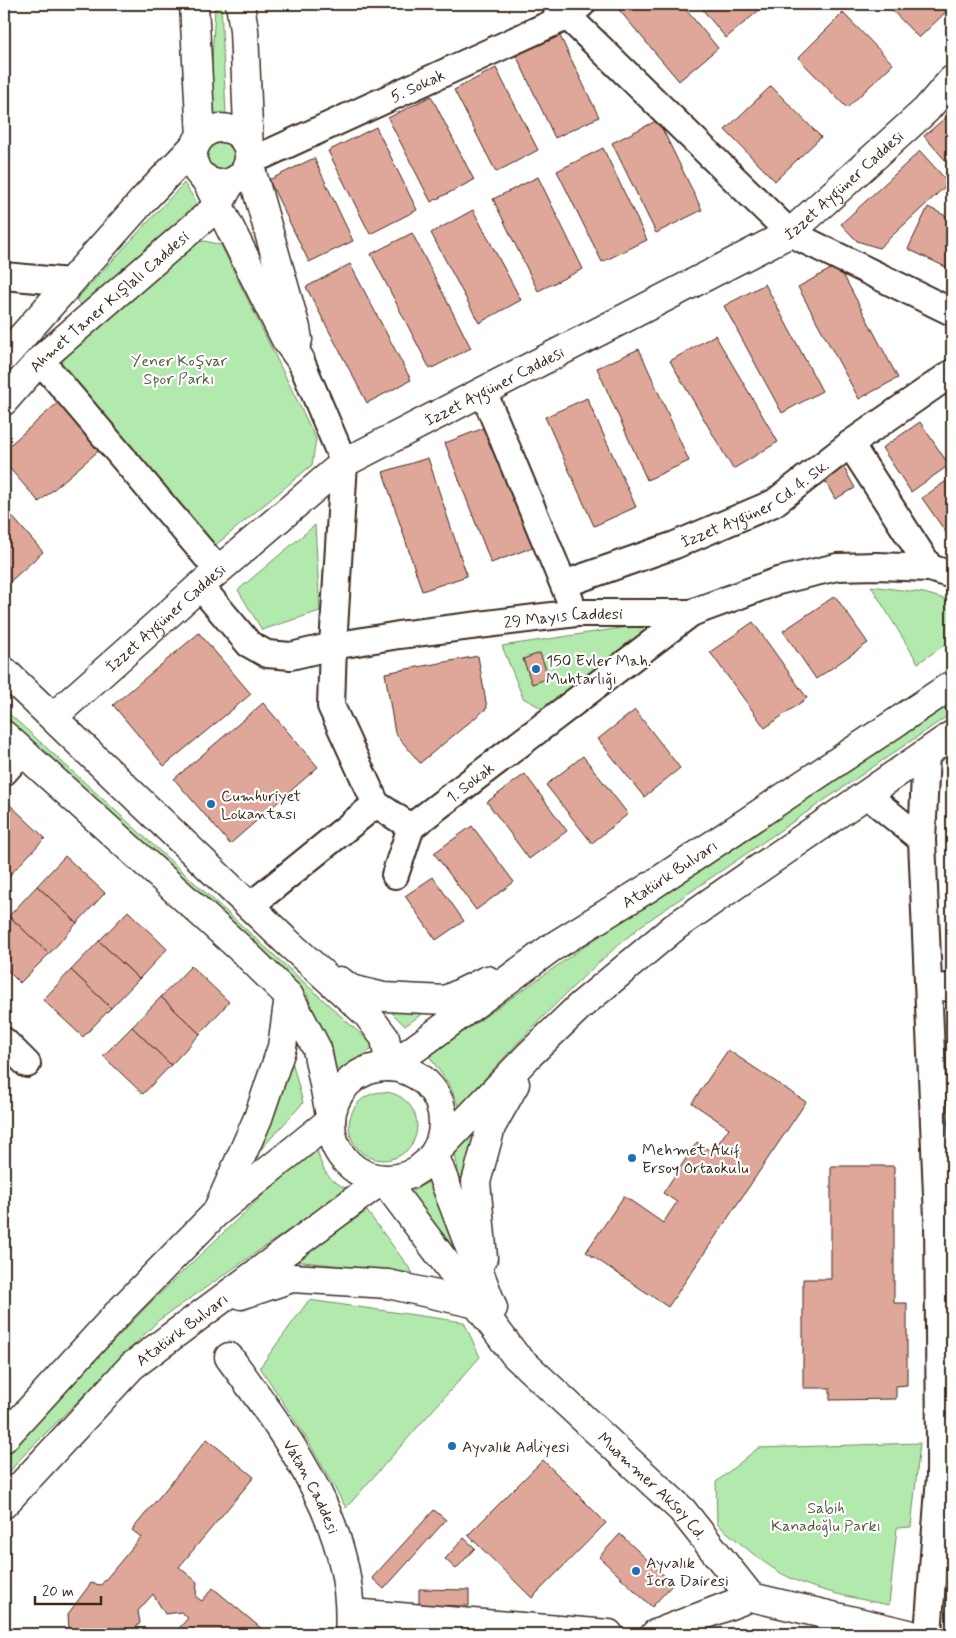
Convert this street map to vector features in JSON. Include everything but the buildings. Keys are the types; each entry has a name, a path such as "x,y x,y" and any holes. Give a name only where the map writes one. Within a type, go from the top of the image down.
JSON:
{"main road":[{"path":"194,4 198,141 193,154 194,163 198,171 205,178 222,184 231,182"},
{"path":"240,4 244,30 249,157 296,328 300,359"},
{"name":"İzzet Aygüner Caddesi","path":"52,717 209,578 344,463 790,233 926,110 952,80"},
{"name":"Ahmet Taner Kışlalı Caddesi","path":"4,357 207,131 216,128 234,130 241,136 246,143 249,157 245,170 231,182 218,206 40,360 4,401"},
{"path":"205,178 286,340 300,359"},
{"path":"4,671 285,940 367,1014 385,1038 390,1067"},
{"name":"Atatürk Bulvarı","path":"390,1067 551,948 648,888 952,685"},
{"name":"Atatürk Bulvarı","path":"434,1154 442,1138 444,1119 440,1101 430,1086 416,1074 399,1067 383,1066 367,1070 353,1078 342,1090 334,1104 331,1120 334,1141 345,1160 369,1176 383,1179 397,1178 412,1173 424,1165 530,1054 580,1006 676,926 952,735"},
{"path":"6,1430 120,1310 216,1214 331,1120 317,1050 289,996 242,950 13,743"},
{"path":"285,940 351,989 384,997 446,1000 551,948"},
{"path":"216,1214 258,1118 282,1047 289,996"},
{"path":"481,1299 476,1182 491,1127 530,1054"},
{"path":"434,1154 481,1299"},
{"name":"Atatürk Bulvarı","path":"4,1504 132,1366 383,1179"},
{"name":"Muammer Aksoy Cd.","path":"383,1179 481,1299 515,1355 682,1510 751,1597"},
{"path":"218,1303 292,1278 388,1284 481,1299"},
{"name":"Vatan Caddesi","path":"229,1357 272,1415 310,1476 336,1534 347,1582 350,1623"},
{"path":"655,1634 751,1597 909,1634"},
{"path":"350,1623 609,1634"}],"street":[{"name":"5. Sokak","path":"249,157 568,8"},
{"path":"568,8 790,233 952,312"},
{"path":"4,276 70,282"},
{"path":"300,359 344,463 331,706 376,804 411,827 395,876"},
{"name":"29 Mayıs Caddesi","path":"40,360 209,578 249,644 267,654 291,656 333,646 451,627 576,613 691,613 778,581 837,567 877,566 941,572"},
{"name":"İzzet Aygüner Cd. 4. Sk.","path":"564,584 675,545 774,503 850,444 952,373"},
{"path":"483,391 576,613"},
{"path":"850,444 941,572"},
{"name":"1. Sokak","path":"411,827 691,613"},
{"path":"4,772 13,743"},
{"path":"926,754 922,840 940,987 945,1218 946,1478 928,1634"},
{"path":"867,795 922,840"},
{"path":"250,906 376,804"},
{"path":"4,1041 27,1064"}],"green space":[{"path":"215,6 221,6 226,114 209,117"},
{"path":"221,139 228,140 234,144 238,150 238,164 234,170 228,174 221,175 214,174 208,170 204,164 203,157 204,150 208,144 214,140"},
{"path":"184,183 199,206 82,306 76,300"},
{"name":"Yener Koşvar Spor Parkı","path":"205,241 221,245 316,439 312,465 211,549 51,360 188,243"},
{"path":"315,525 320,611 262,630 238,590"},
{"path":"871,586 924,593 952,601 952,640 918,663"},
{"path":"668,621 545,710 523,698 502,646"},
{"path":"943,706 949,715 642,925 570,990 459,1107 450,1086 429,1056 622,920"},
{"path":"4,709 375,1047 335,1074 307,994 240,929 4,715"},
{"path":"386,1007 426,1011 405,1026"},
{"path":"290,1053 303,1103 253,1158"},
{"path":"376,1092 390,1092 402,1097 412,1107 417,1119 417,1133 412,1145 402,1155 390,1160 376,1160 364,1155 354,1145 349,1133 349,1119 354,1107 364,1097"},
{"path":"478,1124 463,1200 454,1147"},
{"path":"316,1144 325,1172 334,1181 348,1189 159,1320 19,1460 4,1479 5,1455 149,1304"},
{"path":"437,1177 466,1268 407,1194"},
{"path":"367,1211 413,1273 293,1261"},
{"path":"309,1300 464,1322 480,1357 346,1508 308,1441 260,1367"},
{"name":"Sabih Kanadoğlu Parkı","path":"920,1443 911,1527 897,1528 889,1605 853,1598 803,1584 792,1579 763,1561 717,1524 716,1482 758,1448"}],"place":[{"name":"150 Evler Mah. Muhtarlığı","path":"536,669"},
{"name":"Cumhuriyet Lokantası","path":"211,804"},
{"name":"Mehmet Akif Ersoy Ortaokulu","path":"632,1158"},
{"name":"Ayvalık Adliyesi","path":"452,1446"},
{"name":"Ayvalık İcra Dairesi","path":"636,1571"}]}
